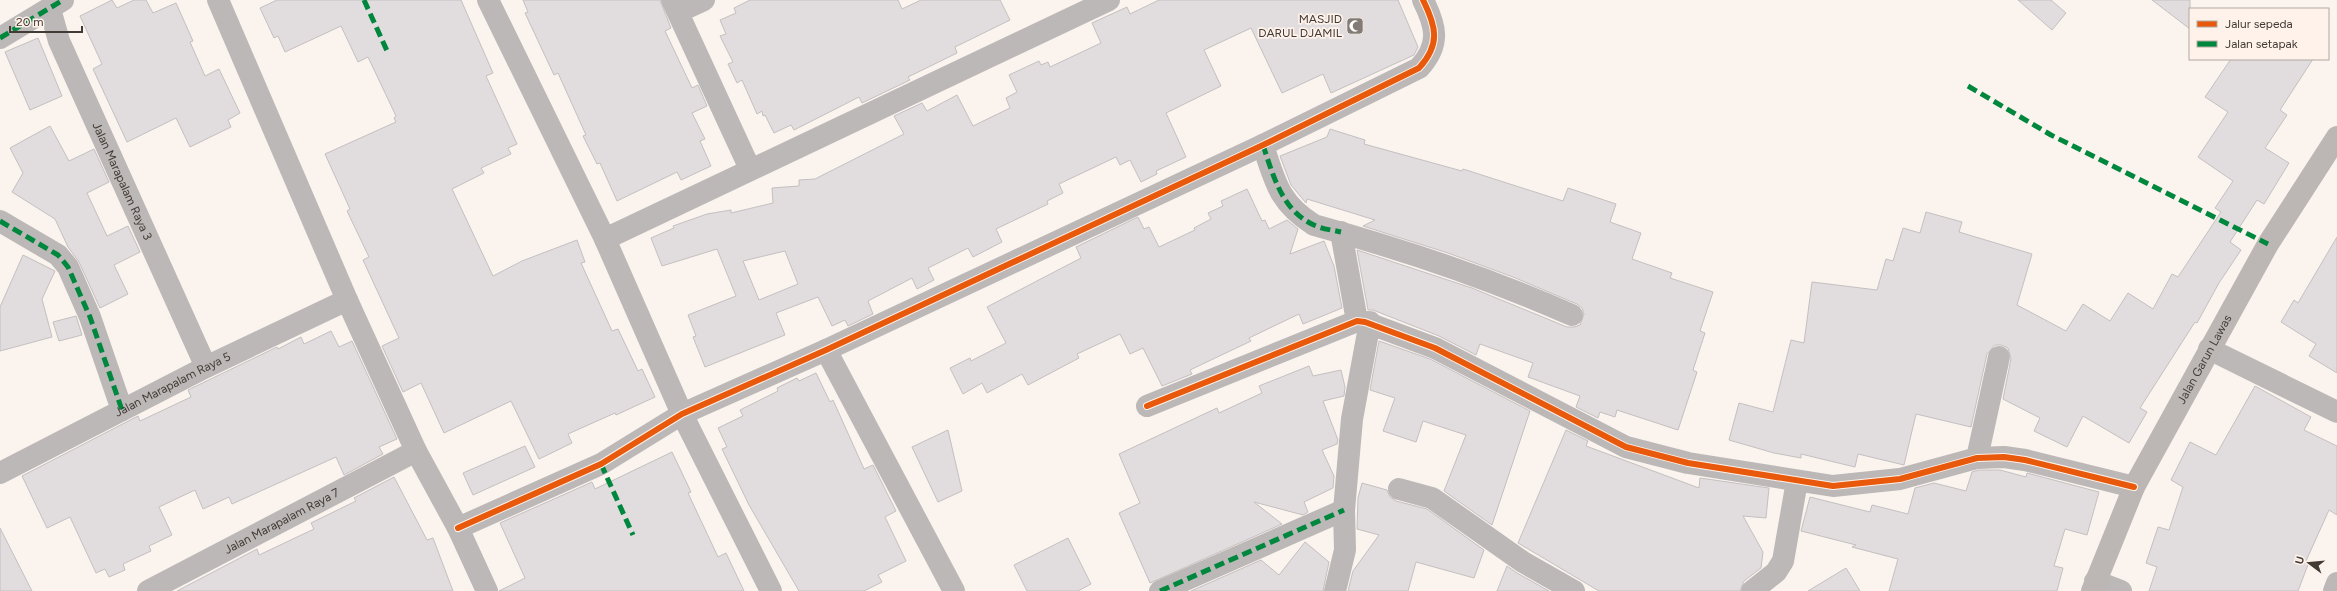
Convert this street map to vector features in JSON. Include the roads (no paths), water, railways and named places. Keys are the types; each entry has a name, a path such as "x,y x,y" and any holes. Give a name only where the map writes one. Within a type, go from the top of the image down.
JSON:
{"main road":[{"name":"Jalan Garun Lawas","path":"2094,586 2134,487 2268,244 2337,137"}],"street":[{"path":"218,0 347,300 416,451 458,528 487,591"},
{"path":"488,0 605,239 682,414 771,591"},
{"path":"704,0 675,6 750,169"},
{"path":"605,239 1109,0"},
{"path":"458,528 601,464 682,414 826,350 1263,145 1419,68 1428,58 1434,41 1433,21 1423,0"},
{"path":"0,38 57,4"},
{"name":"Jalan Marapalam Raya 3","path":"57,4 59,41 206,367"},
{"path":"1263,145 1284,200 1297,214 1314,225 1460,269 1515,290 1572,315"},
{"path":"0,221 58,255 68,267 90,317 122,410"},
{"path":"1335,591 1345,550 1344,510 1352,419 1364,322 1341,232"},
{"name":"Jalan Marapalam Raya 5","path":"0,473 206,367 347,300"},
{"path":"1147,406 1364,322 1435,348 1626,447 1688,463 1833,486 1900,479 1977,458 2025,460 2134,487"},
{"path":"826,350 954,591"},
{"path":"2209,350 2337,412"},
{"path":"1977,458 1999,357"},
{"name":"Jalan Marapalam Raya 7","path":"148,591 416,451"},
{"path":"1752,591 1776,572 1783,561 1797,481"},
{"path":"1399,489 1432,498 1523,562 1574,591"},
{"path":"1160,591 1344,510"},
{"path":"2334,591 2337,583"},
{"path":"2094,586 2121,591"}],"place":[{"name":"MASJID DARUL DJAMIL","path":"1355,26"}]}
